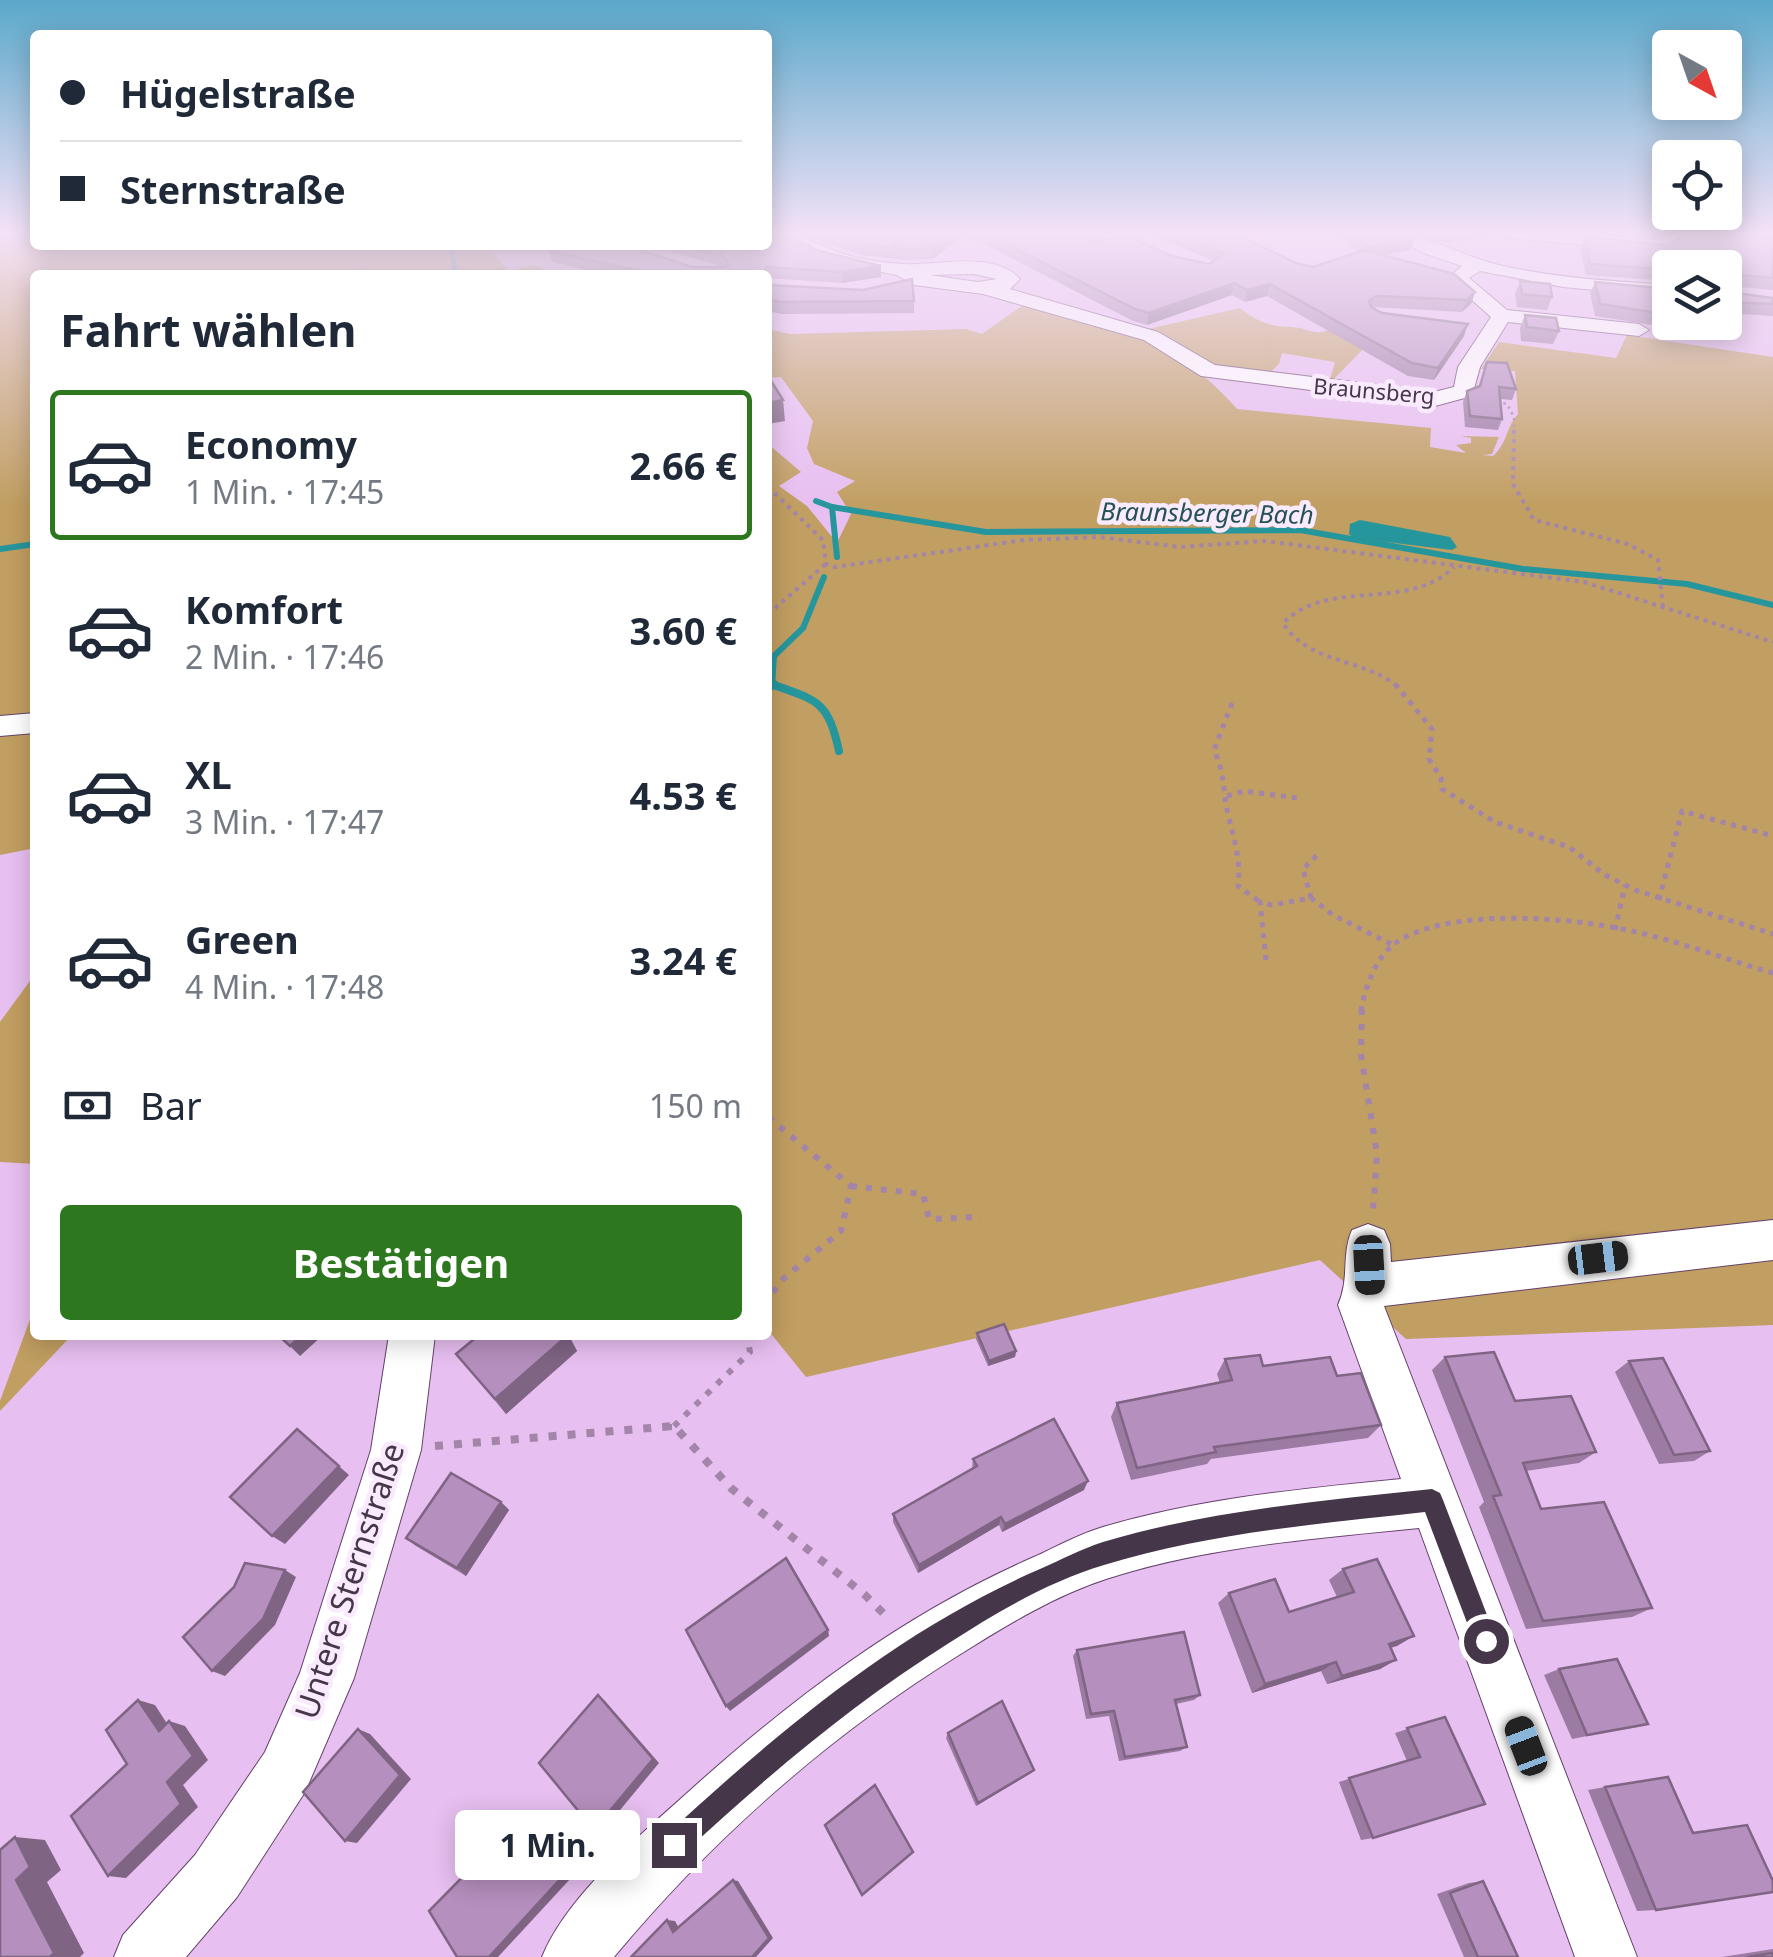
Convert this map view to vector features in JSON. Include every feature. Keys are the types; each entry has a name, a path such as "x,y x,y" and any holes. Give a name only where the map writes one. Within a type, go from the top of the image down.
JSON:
{"street":[{"name":"Braunsberg","path":"1107,324 1160,340 1209,371 1414,399 1464,392 1469,367 1497,324"},
{"path":"1561,324 1640,330"},
{"path":"0,726 30,723"},
{"path":"1606,1957 1361,1305 1369,1265 1773,1240"},
{"name":"Untere Sternstraße","path":"145,1957 216,1876 285,1772 326,1678 396,1450 411,1340"},
{"path":"573,1957 645,1872 760,1765 868,1680 995,1600 1101,1554 1234,1522 1432,1500"}],"path":[{"path":"1493,400 1507,404 1514,417 1513,484 1534,520 1628,544 1658,560 1664,607"},
{"path":"772,490 823,540 826,564"},
{"path":"772,611 826,564 852,566 994,543 1099,537 1180,547 1265,541 1584,582 1773,642"},
{"path":"1454,568 1430,587 1302,608 1287,616 1283,623 1292,638 1366,668 1403,690 1432,729 1429,759 1441,778 1442,789 1495,822 1570,847 1626,886 1658,900 1773,934"},
{"path":"1232,703 1214,750 1226,777 1241,858 1238,886 1272,906 1311,898"},
{"path":"1227,796 1244,791 1298,798"},
{"path":"1658,900 1682,811 1773,836"},
{"path":"1320,852 1304,869 1311,898 1333,915 1394,945"},
{"path":"1615,930 1626,886"},
{"path":"1260,902 1266,960"},
{"path":"1369,1265 1376,1139 1362,1070 1362,1008 1372,975 1394,945 1428,929 1463,921 1579,922 1773,973"},
{"path":"772,1120 850,1186 923,1194 929,1218 981,1217"},
{"path":"772,1294 783,1279 841,1231 850,1186"},
{"path":"396,1450 674,1426 750,1352 748,1340"},
{"path":"674,1426 732,1489 865,1595 919,1648"}],"shaded area":[{"path":"0,324 30,324 30,849 0,855"},
{"path":"996,324 1093,324 1140,339 1190,365 1237,409 1431,428 1430,447 1466,453 1456,445 1471,443 1471,438 1461,436 1499,437 1492,454 1482,455 1493,456 1518,414 1515,371 1481,369 1499,342 1616,358 1627,335 1773,357 1773,1325 1406,1339 1320,1260 806,1377 772,1335 772,447 801,472 779,486 807,506 837,543 851,514 837,492 855,481 814,464 807,448 813,421 781,377 772,378 772,330 790,334 966,329 982,334"},
{"path":"1169,324 1269,324 1316,332 1331,329 1364,348 1329,384 1335,362 1282,353 1279,364 1268,374 1222,371 1144,330"},
{"path":"1360,520 1450,537 1457,547 1452,550 1354,538 1349,534 1350,524"},
{"path":"30,981 30,1164 0,1162 0,1022"},
{"path":"30,1320 30,1340 67,1340 0,1411 0,1401"}],"building":[{"path":"1342,324 1468,324 1438,368 1412,363"},
{"path":"1557,324 1559,331 1527,327"},
{"path":"1487,362 1507,363 1516,389 1499,387 1502,419 1470,416 1467,391 1480,386"},
{"path":"772,382 783,400 772,402"},
{"path":"1004,1324 1016,1351 989,1361 977,1333"},
{"path":"473,1340 562,1340 495,1399 456,1354"},
{"path":"1494,1352 1515,1401 1571,1396 1596,1452 1523,1463 1541,1509 1604,1502 1652,1608 1543,1621 1493,1496 1501,1495 1445,1357"},
{"path":"1260,1355 1263,1366 1330,1357 1337,1376 1361,1373 1381,1425 1214,1447 1216,1452 1137,1468 1117,1403 1232,1380 1225,1359"},
{"path":"1663,1358 1710,1451 1674,1455 1629,1361"},
{"path":"1054,1419 1088,1481 1005,1524 1001,1517 919,1565 893,1514 977,1466 973,1459"},
{"path":"297,1429 339,1466 272,1536 230,1497"},
{"path":"451,1473 501,1502 457,1568 406,1538"},
{"path":"786,1558 828,1630 726,1706 686,1630"},
{"path":"1377,1559 1414,1636 1389,1644 1396,1660 1342,1676 1336,1662 1265,1684 1229,1593 1275,1579 1289,1612 1354,1592 1343,1569"},
{"path":"245,1563 285,1570 263,1619 212,1671 183,1637 234,1587"},
{"path":"1184,1632 1200,1695 1175,1700 1187,1747 1125,1757 1114,1711 1091,1714 1077,1650"},
{"path":"1617,1659 1648,1724 1587,1735 1559,1669"},
{"path":"598,1695 653,1759 594,1830 539,1763"},
{"path":"138,1700 159,1731 169,1721 193,1756 167,1782 181,1804 108,1876 71,1816 127,1764 106,1730"},
{"path":"1002,1701 1034,1770 978,1803 948,1733"},
{"path":"1445,1717 1485,1804 1373,1838 1349,1778 1420,1757 1407,1728"},
{"path":"358,1729 400,1775 345,1841 303,1792"},
{"path":"1668,1777 1693,1833 1747,1825 1773,1881 1773,1892 1656,1910 1605,1787"},
{"path":"875,1785 913,1852 862,1895 825,1825"},
{"path":"15,1837 30,1867 16,1880 54,1953 50,1957 0,1957 0,1850"},
{"path":"538,1840 563,1876 489,1957 457,1957 429,1911 496,1843 512,1868"},
{"path":"733,1880 769,1938 752,1957 631,1957 667,1920 673,1932"},
{"path":"1483,1881 1518,1957 1478,1957 1450,1893"}],"waterway":[{"name":"Braunsberger Bach","path":"816,501 832,507"},
{"name":"Braunsberger Bach","path":"832,507 986,532 1300,530 1523,569 1687,584 1773,605"},
{"path":"832,507 837,557"},
{"path":"0,549 30,545"},
{"path":"772,686 774,656 803,628 824,577"},
{"path":"778,686 774,685 819,706 831,722 839,751"}],"route":[{"path":"674,1845 760,1765 868,1680 995,1600 1101,1554 1234,1522 1432,1500 1486,1641"}]}
